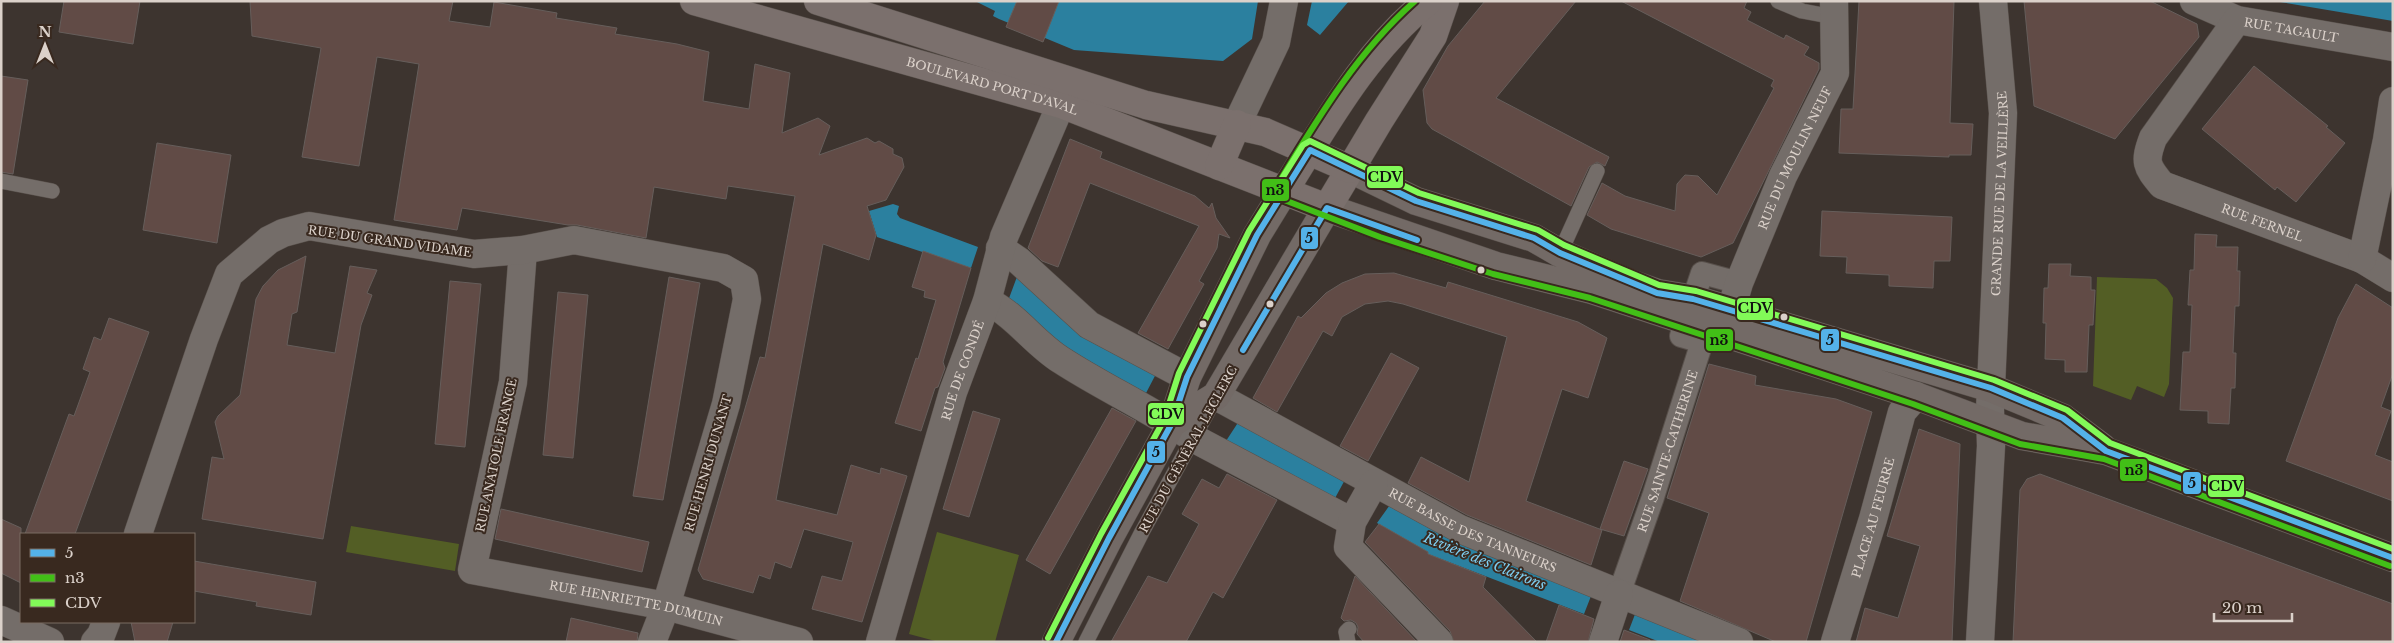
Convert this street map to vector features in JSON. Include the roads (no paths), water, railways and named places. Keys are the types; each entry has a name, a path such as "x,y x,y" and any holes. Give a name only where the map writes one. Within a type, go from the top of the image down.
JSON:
{"main road":[{"name":"BOULEVARD PORT D'AVAL","path":"694,1 1060,104 1327,208"},
{"name":"BOULEVARD PORT D'AVAL","path":"818,1 1127,100 1265,132 1350,169"},
{"path":"1056,642 1109,538 1172,423 1187,377 1257,235 1341,100 1381,47 1406,19 1428,1"},
{"path":"1445,1 1433,36 1327,208 1496,266 1592,290 1689,310 1731,310 1991,388 2063,418 2106,451"},
{"path":"1219,166 1237,124"},
{"path":"1350,169 1416,201 1534,238 1560,253 1610,275 1657,292 1689,310 1990,425 2022,436 2106,451 2393,558"},
{"name":"RUE DU GÉNÉRAL LECLERC","path":"1216,396 1327,208"},
{"path":"1172,423 1216,396 1187,377"}],"street":[{"path":"1237,124 1276,42 1284,1"},
{"name":"GRANDE RUE DE LA VEILLÈRE","path":"1980,642 1991,446 1991,388 2003,113 1993,1"},
{"name":"RUE TAGAULT","path":"2194,1 2237,20 2393,47"},
{"name":"RUE DU MOULIN NEUF","path":"1731,310 1739,284 1783,176 1836,73 1834,9"},
{"name":"RUE FERNEL","path":"2237,20 2153,138 2147,153 2149,169 2162,184 2362,259 2393,278"},
{"path":"2362,259 2387,140 2393,101"},
{"name":"RUE DE CONDÉ","path":"880,642 953,392 987,301 1002,242 1060,104"},
{"name":"RUE DU GRAND VIDAME","path":"138,533 204,339 229,274 268,240 283,233 309,226 474,254 523,250 574,240 723,268 744,280"},
{"path":"1002,242 1019,261 1089,325 1187,377"},
{"name":"RUE ANATOLE FRANCE","path":"472,570 513,382 523,250"},
{"path":"1689,310 1702,273 1739,284"},
{"name":"RUE HENRI DUNANT","path":"652,642 666,606 726,404 747,299 744,280"},
{"path":"987,301 1002,308 1059,359 1172,423 1193,438 1352,522"},
{"name":"RUE SAINTE-CATHERINE","path":"1619,594 1653,497 1702,342 1681,336 1689,310"},
{"name":"RUE BASSE DES TANNEURS","path":"1216,396 1460,529 1739,642"},
{"name":"PLACE AU FEURRE","path":"1835,642 1873,519 1902,412 1916,396"},
{"path":"1374,483 1352,522 1348,547 1383,594 1439,642"},
{"name":"RUE HENRIETTE DUMUIN","path":"472,570 666,606 799,642"},
{"path":"1603,642 1619,594"},
{"path":"1,620 50,642"},
{"path":"95,642 101,635 106,623"}],"lane":[{"path":"1778,1 1802,11 1834,9"},
{"path":"1560,253 1597,171"},
{"path":"1,181 52,191"},
{"name":"RUE DU GÉNÉRAL LECLERC","path":"1086,642 1142,532 1216,396"}],"water":[{"path":"975,1 1258,1 1252,39 1223,61 1074,50 999,19 993,16 995,11"},
{"path":"1312,1 1349,1 1320,35 1307,25"},
{"path":"2274,1 2393,1 2393,21"},
{"path":"893,204 899,206 897,214 900,218 978,247 971,268 877,237 869,211"},
{"path":"1018,274 1157,372 1145,395 1070,354 1008,301"},
{"path":"1241,418 1347,476 1334,500 1226,441"},
{"name":"Rivière des Clairons","path":"1392,502 1593,591 1584,614 1428,554 1428,552 1377,523"},
{"path":"1637,609 1720,642 1660,642 1629,630"}]}
